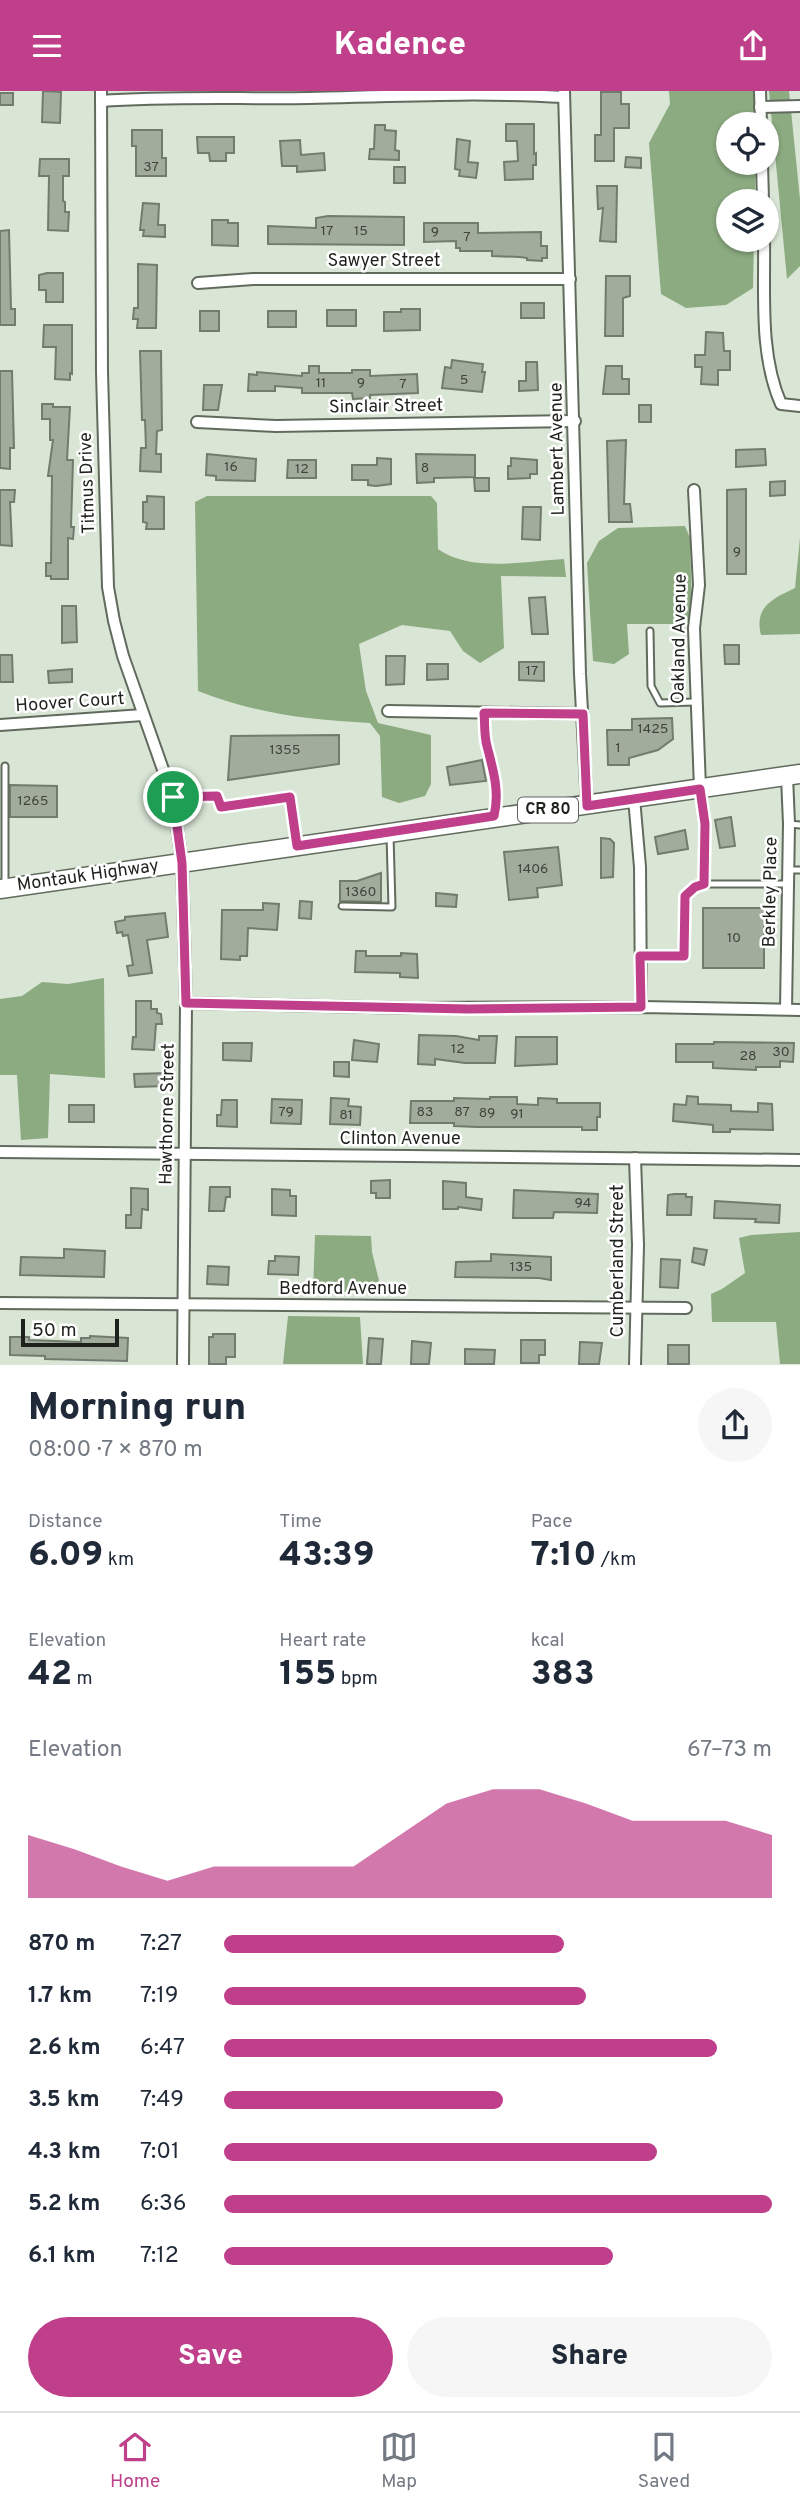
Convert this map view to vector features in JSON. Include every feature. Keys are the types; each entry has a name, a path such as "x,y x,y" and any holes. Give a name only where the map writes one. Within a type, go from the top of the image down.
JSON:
{"main road":[{"name":"Montauk Highway","path":"2,889 494,816 587,806 794,775"}],"street":[{"path":"760,91 760,112"},
{"path":"101,96 146,98 417,93 564,94"},
{"name":"Lambert Avenue","path":"564,94 587,806"},
{"name":"Titmus Drive","path":"101,96 102,372 108,587 123,656 173,797 182,863"},
{"path":"760,107 800,106"},
{"path":"764,252 767,349 771,383 781,404 800,406"},
{"name":"Sawyer Street","path":"198,283 253,279 570,279"},
{"name":"Sinclair Street","path":"197,422 276,425 575,421"},
{"name":"Oakland Avenue","path":"694,490 699,585 694,628 695,702 700,789"},
{"path":"388,711 583,714"},
{"name":"Hoover Court","path":"0,725 143,715"},
{"name":"Berkley Place","path":"786,1009 788,884 794,870 794,775"},
{"path":"634,798 640,867 641,1007"},
{"name":"Hawthorne Street","path":"182,863 186,1003 183,1364"},
{"path":"186,1003 449,1009 641,1007 800,1010"},
{"name":"Clinton Avenue","path":"0,1152 800,1160"},
{"name":"Cumberland Street","path":"635,1159 638,1245 635,1364"},
{"name":"Bedford Avenue","path":"0,1303 686,1308"}],"lane":[{"path":"650,631 651,686 660,703 695,702"},
{"path":"484,713 486,745 492,759 498,800 494,816"},
{"path":"2,889 5,766"},
{"path":"700,789 705,824 704,884"},
{"path":"173,797 217,796 221,807 290,797 297,846"},
{"path":"342,906 392,907 392,852 389,832"},
{"path":"640,956 684,956 685,896 695,887 704,884 788,884"}],"green space":[{"path":"669,91 759,91 756,112 716,112 716,175 755,175 755,189 716,189 716,252 754,252 753,288 726,305 686,308 661,294 649,143 670,104"},
{"path":"769,91 789,91 800,199 800,266 787,279 777,175 779,112 771,112"},
{"path":"207,496 431,496 437,503 438,549 452,556 467,561 499,564 564,559 566,577 501,576 504,648 480,663 463,651 450,631 402,625 359,644 366,691 378,723 431,735 431,784 425,796 399,803 382,797 380,736 370,723 283,715 198,691 195,502"},
{"path":"685,526 690,538 692,614 684,624 627,624 629,654 614,664 593,661 587,563 599,541 618,528"},
{"path":"800,538 800,634 761,635 760,617 767,605 795,588"},
{"path":"104,978 105,1078 50,1074 48,1138 21,1140 17,1075 0,1075 0,999 22,996 42,982 68,984"},
{"path":"800,1232 800,1364 780,1364 776,1322 712,1322 711,1294 745,1273 739,1238"},
{"path":"315,1235 371,1236 382,1293 313,1291"},
{"path":"288,1316 360,1317 363,1364 283,1364"}],"building":[{"path":"43,91 61,92 60,123 42,122"},
{"path":"601,92 621,92 621,104 629,104 629,128 614,128 614,161 595,161 595,135 601,135"},
{"path":"0,93 13,93 13,105 0,105"},
{"path":"506,124 534,124 536,165 533,165 533,179 505,180 504,162 518,161 517,141 506,141"},
{"path":"375,125 385,125 385,130 396,131 395,150 399,151 399,160 369,159 370,149 374,149"},
{"path":"132,130 162,130 162,158 166,158 166,176 136,176 136,146 132,146"},
{"path":"197,137 234,137 234,153 226,153 226,161 210,161 209,153 198,153"},
{"path":"457,139 470,141 468,162 478,163 476,178 459,176 460,170 455,169"},
{"path":"300,140 301,155 324,153 325,170 297,172 297,166 282,166 280,141"},
{"path":"626,157 641,158 641,168 625,167"},
{"path":"40,159 69,159 69,176 63,176 63,201 65,212 69,212 68,231 48,230 49,176 39,176"},
{"path":"394,167 405,167 405,183 394,183"},
{"path":"597,186 617,186 616,242 600,241 603,208 598,209"},
{"path":"143,203 159,204 158,225 165,225 165,237 143,236 144,230 140,230"},
{"path":"404,217 404,245 268,244 268,226 316,228 316,218"},
{"path":"212,220 238,223 238,246 212,245"},
{"path":"424,223 478,223 478,233 541,232 541,246 547,246 547,258 542,258 542,261 527,260 520,257 492,256 492,251 460,251 460,248 456,248 456,241 424,242"},
{"path":"9,230 11,309 15,309 15,325 0,325 0,231"},
{"path":"138,264 157,265 156,328 137,328 138,319 133,319 134,308 138,308"},
{"path":"63,273 63,302 46,302 46,290 39,290 39,275"},
{"path":"606,276 630,276 630,296 623,298 623,336 605,336"},
{"path":"521,303 544,303 544,318 521,318"},
{"path":"401,309 420,309 420,330 384,331 384,312 401,312"},
{"path":"327,310 356,310 356,326 327,326"},
{"path":"200,311 219,311 219,331 200,331"},
{"path":"268,311 296,311 296,327 268,327"},
{"path":"44,325 72,325 70,380 55,379 56,347 43,347"},
{"path":"706,332 723,333 724,351 730,351 730,370 718,370 718,385 701,384 702,367 695,367 695,355 705,355"},
{"path":"140,351 161,351 162,430 157,431 156,454 161,454 161,472 140,471 141,448 146,448 145,420 142,420"},
{"path":"452,360 483,364 482,372 485,372 482,392 442,388 445,367 451,368"},
{"path":"526,362 537,362 538,390 519,391 519,381 526,381"},
{"path":"309,366 319,366 319,373 370,370 370,376 417,374 418,393 370,395 370,398 353,399 352,393 302,393 302,388 275,386 275,391 248,391 249,374 257,375 257,372 302,376 302,373 309,373"},
{"path":"606,366 622,366 622,379 629,379 629,394 603,394"},
{"path":"0,371 12,371 14,448 10,448 10,469 0,468"},
{"path":"204,385 222,385 218,410 203,410"},
{"path":"42,404 70,407 67,460 73,460 71,527 74,527 73,539 68,538 68,579 51,579 51,576 46,576 46,563 51,563 52,476 48,476 53,440 50,440 50,419 42,419"},
{"path":"639,405 651,405 651,422 639,422"},
{"path":"626,440 624,504 630,504 632,522 609,522 607,441"},
{"path":"765,449 766,465 736,467 736,450"},
{"path":"207,454 256,459 255,481 216,480 216,476 206,475"},
{"path":"416,454 475,455 475,477 434,478 434,482 417,483"},
{"path":"377,458 391,459 391,484 376,486 368,485 368,480 352,480 352,465 377,465"},
{"path":"511,458 537,460 537,474 530,474 530,478 508,479"},
{"path":"288,460 316,460 316,478 287,478"},
{"path":"474,478 489,478 489,491 475,491"},
{"path":"785,481 785,495 770,496 770,482"},
{"path":"746,489 746,574 727,574 727,490"},
{"path":"0,490 15,490 14,502 10,502 12,546 0,545"},
{"path":"147,496 164,497 164,529 146,529 147,523 143,522 143,502 147,502"},
{"path":"523,507 541,507 540,540 522,539"},
{"path":"545,597 548,634 532,634 529,598"},
{"path":"62,606 76,606 77,642 62,643"},
{"path":"724,645 739,645 739,664 725,664"},
{"path":"0,655 12,655 13,682 0,682"},
{"path":"386,656 405,656 404,684 386,685"},
{"path":"519,662 544,662 544,681 519,680"},
{"path":"427,664 448,664 448,679 427,680"},
{"path":"72,669 72,682 49,683 48,671"},
{"path":"672,718 673,739 658,750 629,758 629,765 608,765 607,730 632,730 632,719"},
{"path":"339,735 339,764 228,780 231,736"},
{"path":"482,760 486,781 450,785 447,767"},
{"path":"10,785 57,786 57,817 10,817"},
{"path":"731,817 735,846 720,848 715,820"},
{"path":"685,830 688,849 658,854 655,837"},
{"path":"601,838 610,839 614,843 613,877 601,878"},
{"path":"558,847 562,885 537,888 538,897 509,900 504,852"},
{"path":"381,873 381,902 340,901 340,881 357,881"},
{"path":"436,893 457,895 456,907 436,906"},
{"path":"300,901 312,902 311,919 299,918"},
{"path":"263,903 279,904 277,930 248,928 247,956 240,956 240,960 221,959 222,910 263,910"},
{"path":"703,908 764,908 764,968 703,968"},
{"path":"165,913 168,937 147,940 152,973 129,976 127,966 133,965 128,935 117,933 115,922 125,920 125,917"},
{"path":"356,951 366,951 366,956 417,954 418,978 400,977 400,973 355,972"},
{"path":"136,1001 151,1001 151,1009 157,1009 157,1013 161,1014 162,1024 156,1024 154,1050 132,1049 133,1037 136,1037"},
{"path":"419,1035 479,1040 479,1036 497,1036 495,1063 435,1059 435,1065 418,1064"},
{"path":"516,1037 557,1037 557,1064 515,1066"},
{"path":"354,1040 379,1044 377,1062 352,1060"},
{"path":"223,1043 252,1043 251,1061 223,1060"},
{"path":"794,1043 793,1062 780,1061 780,1067 756,1067 756,1070 713,1068 713,1062 676,1062 676,1044"},
{"path":"334,1062 349,1062 349,1077 334,1076"},
{"path":"167,1073 167,1086 135,1087 134,1074"},
{"path":"687,1096 698,1097 698,1104 731,1105 731,1111 758,1112 758,1103 772,1104 773,1130 730,1129 730,1132 713,1132 713,1125 673,1121 674,1104 686,1105"},
{"path":"517,1097 517,1104 538,1105 538,1098 557,1099 557,1103 600,1103 597,1130 582,1130 582,1127 477,1127 454,1126 454,1123 410,1123 411,1101 454,1101 454,1098"},
{"path":"331,1098 349,1099 348,1106 361,1107 360,1125 330,1124"},
{"path":"272,1099 302,1100 301,1124 271,1123"},
{"path":"222,1100 237,1100 237,1127 217,1126"},
{"path":"69,1105 94,1105 94,1122 69,1122"},
{"path":"390,1180 390,1198 376,1198 376,1193 371,1193 371,1181"},
{"path":"443,1181 466,1183 466,1197 482,1199 481,1210 458,1207 443,1209"},
{"path":"210,1187 230,1187 230,1197 226,1197 224,1211 209,1211"},
{"path":"131,1188 148,1189 148,1210 142,1209 141,1228 126,1228 126,1215 131,1215"},
{"path":"272,1189 290,1190 290,1196 296,1196 296,1216 272,1215"},
{"path":"514,1190 598,1194 597,1213 554,1212 553,1218 513,1218"},
{"path":"668,1195 692,1197 691,1215 667,1215"},
{"path":"715,1201 780,1205 779,1223 755,1222 756,1219 714,1218"},
{"path":"694,1248 707,1250 704,1265 692,1262"},
{"path":"64,1249 105,1251 104,1277 20,1275 21,1257 64,1258"},
{"path":"491,1254 551,1257 551,1280 455,1277 456,1262 491,1261"},
{"path":"275,1256 299,1257 298,1275 268,1274 269,1261 275,1261"},
{"path":"661,1259 680,1260 678,1288 660,1287"},
{"path":"208,1266 229,1267 228,1285 207,1284"},
{"path":"213,1334 235,1334 235,1357 226,1357 226,1364 209,1364 209,1337 213,1337"},
{"path":"10,1337 81,1342 81,1338 128,1338 127,1361 45,1359 45,1356 10,1355"},
{"path":"369,1338 383,1339 381,1364 367,1364"},
{"path":"521,1340 545,1340 545,1355 539,1355 539,1363 521,1363"},
{"path":"412,1341 431,1343 429,1364 411,1364"},
{"path":"580,1342 602,1343 599,1364 579,1364"},
{"path":"668,1345 689,1345 689,1364 668,1364"},
{"path":"465,1349 495,1350 494,1364 465,1364"}],"route":[{"path":"484,713 583,714 587,806 700,789 705,824 704,884 695,887 685,896 684,956 640,956 641,1007 412,1009 186,1003 182,863 173,797 217,796 221,807 290,797 297,846 494,816 498,800 492,759 486,745 484,713"}]}
